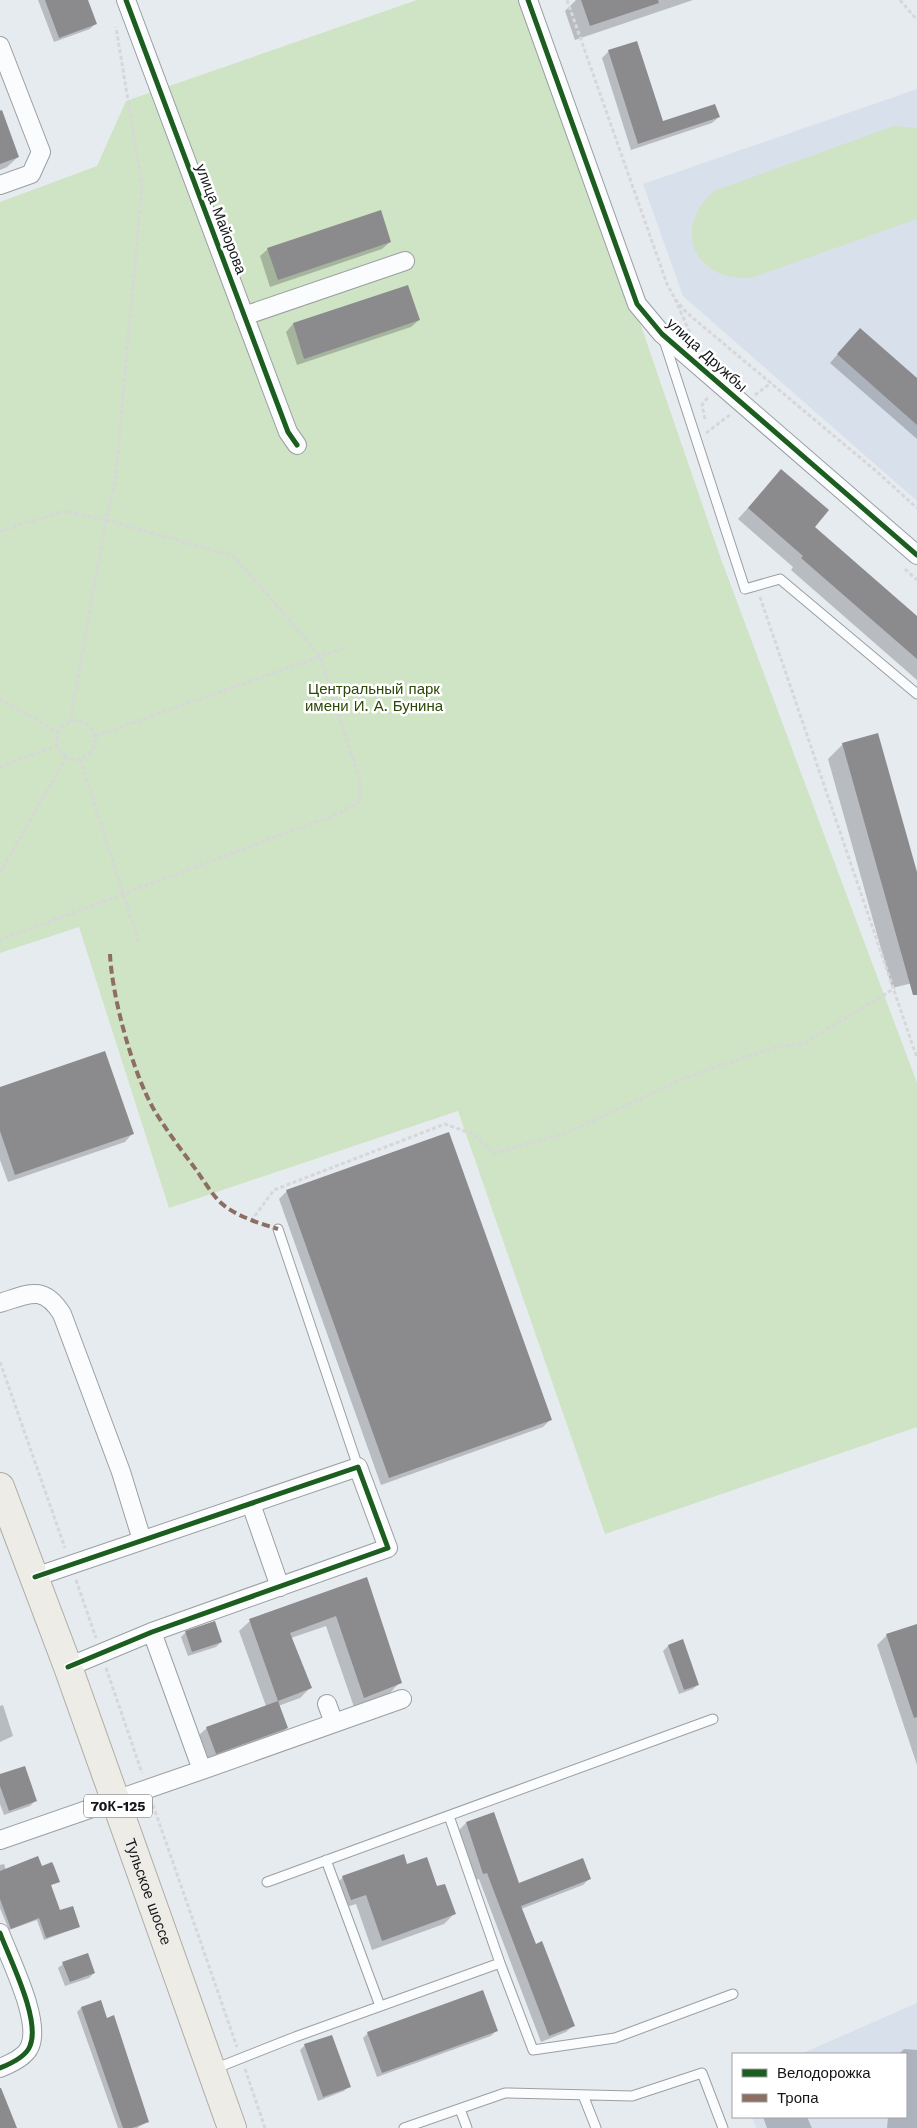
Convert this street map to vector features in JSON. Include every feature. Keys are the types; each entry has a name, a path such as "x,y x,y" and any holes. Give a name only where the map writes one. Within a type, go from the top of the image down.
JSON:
{"main road":[{"name":"Тульское шоссе","path":"0,1486 68,1667 232,2128"}],"street":[{"name":"улица Майорова","path":"126,0 288,432 297,445"},
{"name":"улица Дружбы","path":"528,0 637,304 662,334 917,555"},
{"path":"0,46 41,152 31,174 0,185"},
{"path":"244,316 405,261"},
{"path":"0,1303 40,1293 53,1300 62,1314 121,1472 142,1540"},
{"path":"35,1577 358,1467 388,1548 152,1632 68,1667"},
{"path":"251,1504 280,1587"},
{"path":"152,1632 202,1770"},
{"path":"0,1840 148,1790 402,1699"},
{"path":"327,1704 334,1723"},
{"path":"0,1933 32,2015 34,2030 30,2048 13,2063 0,2068"}],"lane":[{"path":"662,334 745,588 780,579 917,694"},
{"path":"278,1229 358,1467"},
{"path":"267,1882 713,1719"},
{"path":"449,1816 500,1963 533,2050 615,2038 733,1994"},
{"path":"326,1860 380,2006"},
{"path":"211,2070 500,1963"},
{"path":"404,2128 505,2093 632,2096 702,2073 723,2128"},
{"path":"583,2095 596,2128"},
{"path":"460,2109 467,2128"}],"path":[{"path":"567,0 667,284 674,299 687,313 917,508"},
{"path":"900,0 917,20"},
{"path":"58,732 70,722 106,520 116,484 142,186 114,17"},
{"path":"708,431 711,440"},
{"path":"0,531 65,511 106,520 234,556 320,656 360,781 360,801 340,813 0,940"},
{"path":"756,586 895,988 917,1058"},
{"path":"95,736 348,646"},
{"path":"0,699 58,732"},
{"path":"58,732 58,746 67,756 80,759 92,750 95,736 85,723 70,722"},
{"path":"0,767 58,746"},
{"path":"0,873 67,756"},
{"path":"80,759 140,946"},
{"path":"251,1221 274,1190 445,1124 473,1134 494,1153 564,1134 690,1076 776,1047 805,1043 895,988"},
{"path":"0,1362 265,2128"}],"shaded area":[{"path":"917,89 917,501 683,296 643,184"},
{"path":"917,2003 917,2128 756,2128 752,2118 907,2118 907,2053 803,2053"}],"green space":[{"name":"Центральный парк имени И. А. Бунина","path":"417,0 518,0 565,104 721,559 917,1083 917,1427 605,1534 458,1111 169,1208 79,927 0,953 0,202 97,166 126,101"},
{"path":"894,126 917,128 917,219 751,278 731,277 715,271 703,262 695,250 692,236 694,221 701,206 714,191"}],"building":[{"path":"45,0 88,0 97,24 59,38"},
{"path":"581,0 658,0 659,3 590,26"},
{"path":"637,41 663,121 715,104 720,117 638,144 608,50"},
{"path":"2,110 19,157 0,164 0,111"},
{"path":"381,210 391,242 278,280 267,248"},
{"path":"408,285 420,320 304,359 293,323"},
{"path":"860,328 917,378 917,425 837,354"},
{"path":"781,469 829,510 815,527 917,616 917,659 801,558 803,556 748,508"},
{"path":"878,733 917,872 917,995 913,995 842,743"},
{"path":"105,1051 134,1134 15,1175 0,1131 0,1087"},
{"path":"449,1132 552,1420 389,1478 286,1190"},
{"path":"367,1577 402,1683 364,1698 336,1616 290,1633 312,1688 278,1701 249,1619"},
{"path":"215,1621 222,1642 192,1652 185,1631"},
{"path":"917,1624 917,1717 914,1718 886,1634"},
{"path":"683,1639 699,1685 684,1690 668,1645"},
{"path":"278,1701 288,1728 216,1754 206,1727"},
{"path":"25,1766 37,1801 9,1811 0,1786 0,1774"},
{"path":"494,1812 519,1883 583,1858 591,1879 521,1906 536,1944 542,1941 575,2026 549,2036 487,1873 483,1874 466,1822"},
{"path":"404,1854 407,1864 427,1857 437,1886 445,1884 456,1914 382,1941 366,1895 351,1900 342,1876"},
{"path":"38,1856 42,1866 52,1862 60,1882 51,1885 60,1910 73,1906 80,1927 46,1938 39,1918 11,1929 0,1899 0,1871"},
{"path":"88,1953 95,1973 70,1982 62,1962"},
{"path":"483,1990 498,2031 382,2073 367,2032"},
{"path":"101,2000 107,2018 114,2015 149,2122 132,2128 123,2128 81,2007"},
{"path":"332,2035 351,2087 323,2097 304,2044"},
{"path":"1,2088 17,2128 0,2128"}],"marked path":[{"path":"110,954 115,991 124,1033 138,1074 153,1108 220,1202 255,1222 278,1229"}],"cycle path":[{"path":"126,0 288,432 297,445"},
{"path":"528,0 637,304 662,334 917,555"},
{"path":"35,1577 358,1467 388,1548 152,1632 68,1667"},
{"path":"0,1933 23,1990 28,2006 32,2035 30,2046 25,2054 0,2068"}]}
